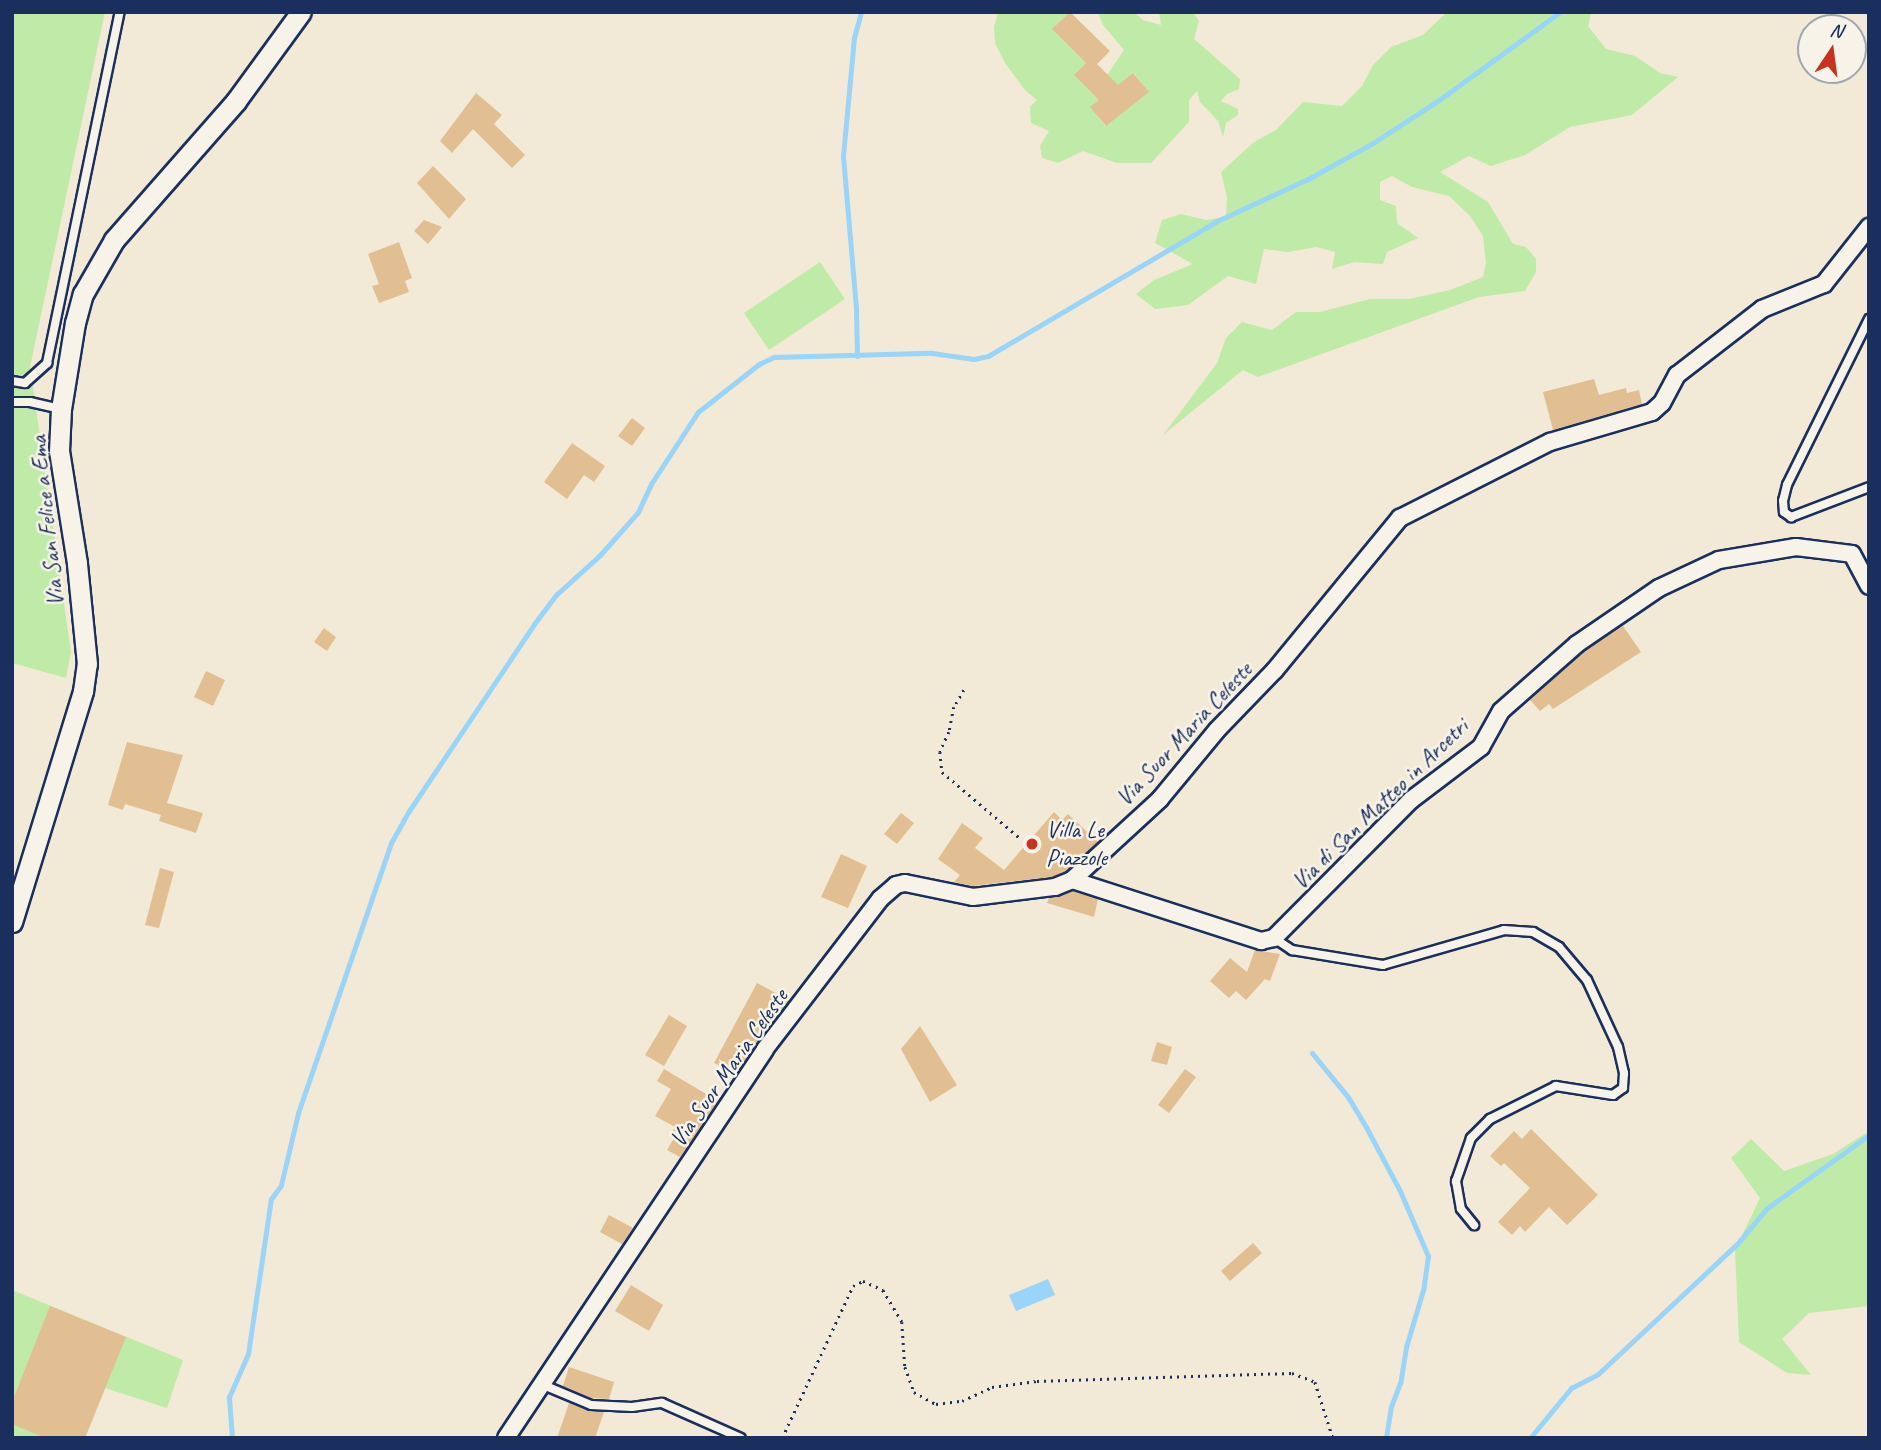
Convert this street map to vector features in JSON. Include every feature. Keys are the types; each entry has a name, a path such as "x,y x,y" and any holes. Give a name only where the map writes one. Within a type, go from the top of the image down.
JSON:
{"street":[{"name":"Via San Felice a Ema","path":"12,922 83,691 87,664 77,563 62,480 61,409 75,323 83,294 114,240 236,101 301,12"},
{"name":"Via Suor Maria Celeste","path":"506,1438 765,1049 880,899 897,885 905,883 973,897 1055,887 1072,880 1160,799 1217,730 1275,670 1401,518 1550,442 1652,412 1662,403 1677,375 1762,309 1824,284 1869,227"},
{"name":"Via di San Matteo in Arcetri","path":"1274,938 1410,800 1481,747 1502,711 1577,645 1659,588 1719,560 1796,547 1852,554 1869,586"},
{"path":"1072,880 1261,941 1274,938"}],"lane":[{"path":"12,381 25,383 47,363 120,12"},
{"path":"1869,319 1787,485 1783,501 1784,512 1791,517 1869,487"},
{"path":"12,402 30,402 61,409"},
{"path":"1274,938 1292,950 1383,965 1504,930 1533,932 1559,947 1587,980 1618,1047 1624,1073 1623,1088 1613,1095 1556,1086 1490,1119 1471,1138 1456,1181 1461,1209 1474,1225"},
{"path":"541,1384 591,1405 632,1407 662,1403 741,1438"}],"path":[{"path":"964,690 954,707 953,721 940,752 943,772 1021,839"},
{"path":"782,1438 853,1286 863,1281 883,1290 902,1322 905,1367 914,1392 936,1404 962,1402 992,1387 1037,1381 1292,1373 1315,1382 1333,1438"}],"green space":[{"path":"12,12 105,12 30,367 71,652 66,678 12,663"},
{"path":"1070,12 1053,29 1086,63 1090,91 1108,74 1124,50 1103,25 1098,12 1134,12 1143,20 1161,25 1159,12 1193,12 1199,21 1194,39 1240,79 1239,89 1227,94 1221,101 1238,109 1238,115 1226,123 1223,137 1218,121 1200,102 1197,91 1189,100 1189,122 1151,163 1117,163 1083,151 1058,163 1042,158 1040,146 1049,131 1031,123 1030,107 1037,100 1025,90 1005,63 995,43 994,27 998,13","holes":["1134,73 1148,92 1105,126 1091,107"]},
{"path":"1447,12 1598,12 1591,14 1588,26 1606,49 1635,56 1660,73 1678,77 1632,115 1570,127 1525,155 1491,166 1469,156 1440,172 1488,202 1513,244 1526,247 1536,259 1536,272 1525,291 1479,297 1258,377 1243,370 1163,435 1217,363 1226,338 1242,322 1272,330 1296,312 1320,312 1370,299 1409,299 1450,290 1483,277 1486,263 1483,236 1470,216 1449,196 1412,187 1392,176 1380,182 1380,200 1396,206 1397,223 1418,238 1387,252 1383,264 1354,262 1332,269 1335,252 1316,247 1288,252 1264,249 1256,284 1228,276 1188,305 1155,309 1136,294 1154,280 1193,264 1155,243 1162,220 1181,214 1206,220 1226,217 1227,197 1221,172 1254,142 1276,130 1303,102 1342,106 1362,86 1373,65 1391,47 1423,35"},
{"path":"820,262 845,299 769,350 744,313"},
{"path":"1869,1131 1869,1306 1809,1313 1782,1339 1811,1375 1787,1373 1739,1342 1735,1250 1760,1198 1731,1158 1751,1139 1784,1171 1833,1154"},
{"path":"12,1290 183,1360 167,1408 105,1388 85,1438 19,1438 12,1435"}],"water":[{"path":"1048,1279 1055,1295 1016,1311 1009,1295"}],"building":[{"path":"1070,12 1110,51 1097,64 1118,85 1133,73 1149,92 1106,126 1090,107 1099,100 1074,75 1086,63 1052,29"},
{"path":"476,93 502,115 494,124 525,155 512,168 473,129 452,153 440,141"},
{"path":"433,166 466,199 449,219 417,183"},
{"path":"424,220 442,227 428,244 414,231"},
{"path":"399,242 412,278 405,281 409,292 379,303 372,286 379,284 368,254"},
{"path":"1594,379 1599,395 1626,388 1627,393 1639,390 1642,404 1553,430 1543,392"},
{"path":"632,418 645,428 632,446 618,436"},
{"path":"572,443 605,466 594,482 584,475 567,499 544,482"},
{"path":"1623,626 1641,652 1553,709 1549,704 1540,711 1530,700 1583,652"},
{"path":"324,628 336,637 327,651 314,642"},
{"path":"206,671 225,680 213,706 194,697"},
{"path":"127,742 183,755 167,803 203,813 196,833 159,821 161,815 125,804 123,810 108,805"},
{"path":"1054,812 1062,820 1068,814 1098,842 1066,871 1052,877 973,886 954,882 960,875 938,859 962,823 983,838 975,848 1004,870"},
{"path":"901,813 914,823 897,844 884,834"},
{"path":"841,854 867,866 848,908 821,897"},
{"path":"160,868 174,872 159,928 145,925"},
{"path":"1072,891 1098,899 1094,917 1047,903 1049,898"},
{"path":"1255,950 1280,954 1270,981 1265,979 1246,1000 1236,991 1229,998 1210,981 1230,958 1247,972"},
{"path":"757,983 789,1000 771,1021 736,1074 714,1063"},
{"path":"669,1015 687,1026 664,1066 645,1055"},
{"path":"920,1026 957,1085 930,1102 901,1049"},
{"path":"1157,1042 1172,1047 1167,1065 1151,1061"},
{"path":"664,1069 718,1101 680,1157 667,1150 677,1133 673,1131 675,1127 655,1116 671,1089 657,1081"},
{"path":"1185,1069 1196,1077 1169,1113 1158,1105"},
{"path":"1531,1129 1598,1195 1567,1225 1549,1207 1525,1232 1520,1226 1512,1235 1498,1222 1530,1188 1504,1163 1501,1166 1490,1156 1514,1131 1522,1139"},
{"path":"609,1215 633,1228 622,1244 600,1232"},
{"path":"1253,1243 1262,1253 1230,1281 1221,1271"},
{"path":"631,1285 663,1305 649,1331 615,1311"},
{"path":"50,1306 126,1337 85,1438 45,1438 12,1424 12,1402"},
{"path":"569,1367 614,1382 609,1399 592,1398 563,1386"},
{"path":"569,1403 589,1411 604,1412 595,1438 557,1438"}],"waterway":[{"path":"857,356 856,308 843,156 854,38 861,12"},
{"path":"232,1438 229,1397 248,1354 271,1199 281,1185 298,1113 391,843 409,811 534,624 557,594 600,555 638,512 651,484 698,412 759,364 774,357 932,353 974,359 988,356 1217,221 1308,179 1373,143 1439,100 1560,12"},
{"path":"1312,1053 1348,1097 1366,1127 1400,1191 1428,1256 1423,1290 1406,1347 1400,1383 1391,1406 1386,1438"},
{"path":"1530,1438 1571,1388 1598,1374 1737,1244 1767,1208 1869,1135"}],"place":[{"name":"Villa Le Piazzole","path":"1032,844"}]}
